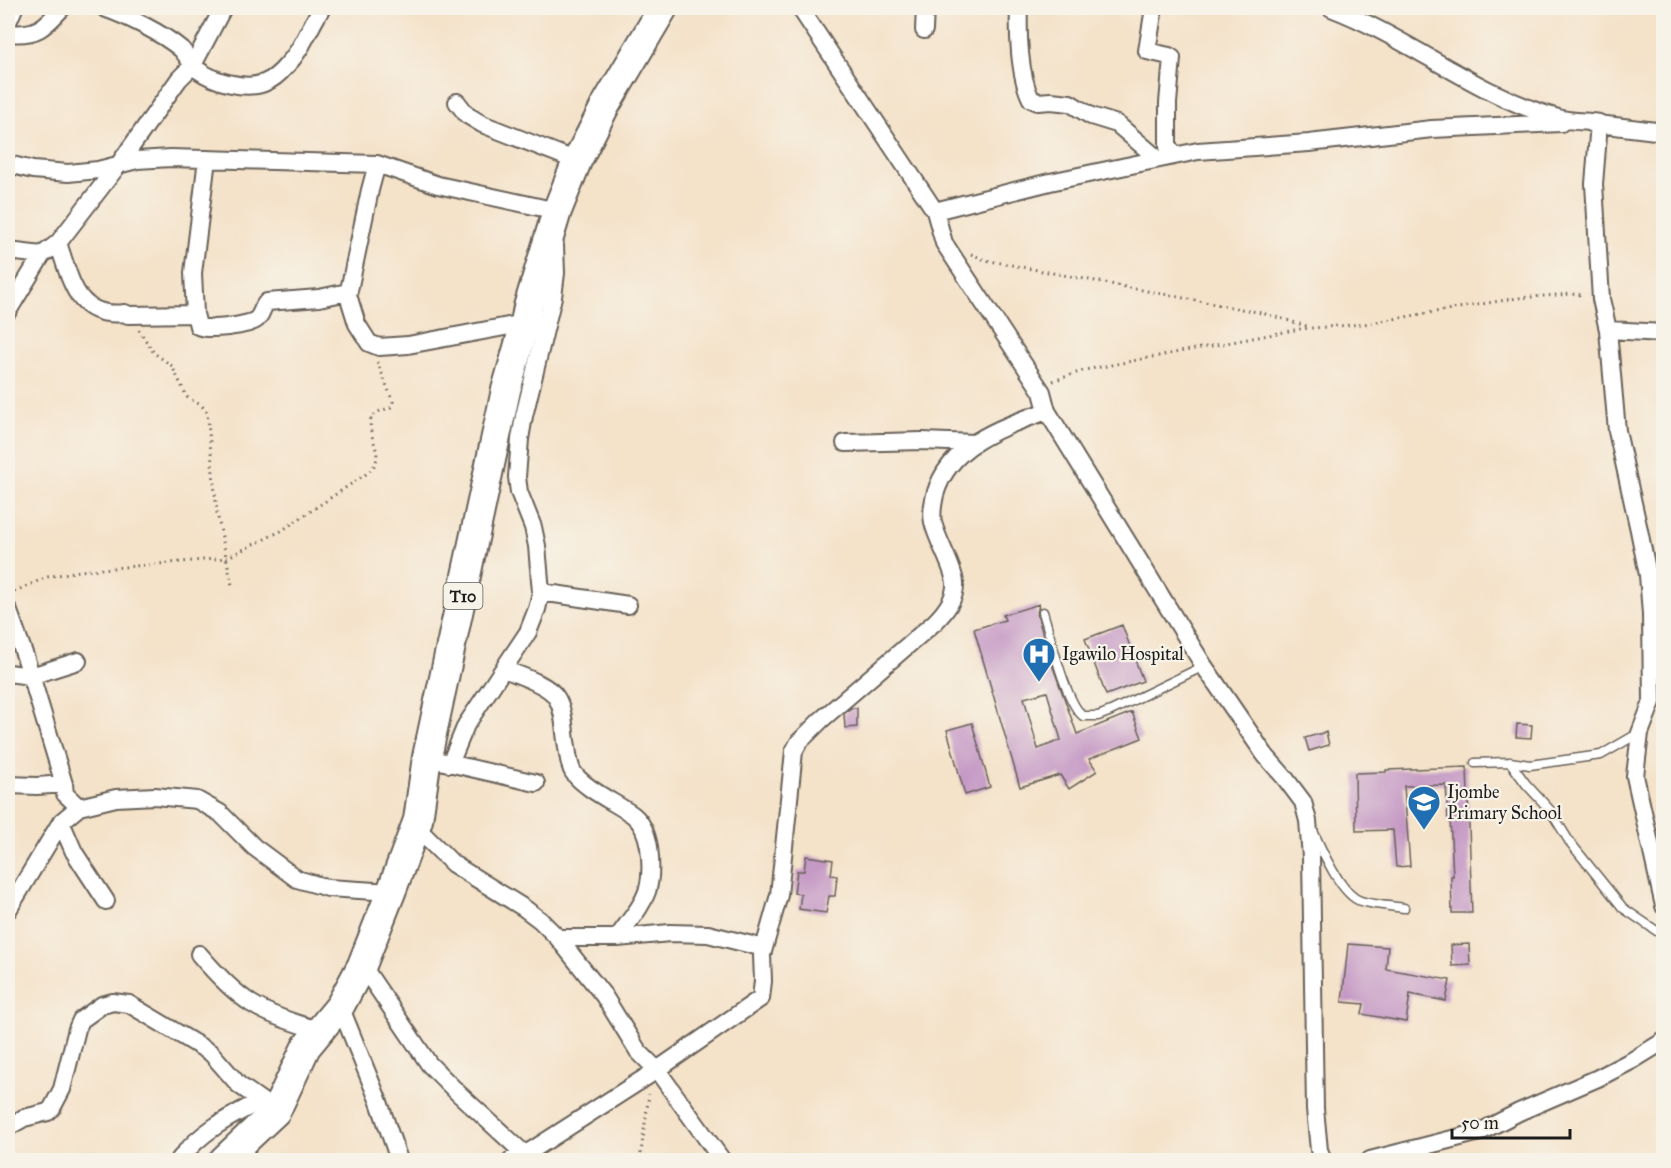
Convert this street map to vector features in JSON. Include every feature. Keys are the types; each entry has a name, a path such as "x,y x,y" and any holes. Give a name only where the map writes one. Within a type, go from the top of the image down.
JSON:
{"highway":[{"name":"T10","path":"224,1161 268,1106 306,1047 340,1006 362,965 391,892 438,760 506,390 557,211 577,161 604,106 663,8"}],"street":[{"path":"8,22 14,8"},
{"path":"8,33 28,34 38,30 62,8"},
{"path":"104,8 169,41 181,50 192,65 212,77 252,86 267,82 282,70 298,52 322,8"},
{"path":"8,310 42,255 58,243 119,164 179,79 192,65 223,8"},
{"path":"800,8 935,211 944,243 1042,392 1047,411 1204,666 1265,755 1303,802 1308,821 1314,965 1315,1109 1318,1150 1323,1161"},
{"path":"924,30 926,8"},
{"path":"1019,8 1019,42 1030,99 1038,102 1051,101 1070,104 1091,116 1116,124 1126,134 1148,148 1150,154 1158,159"},
{"path":"1154,8 1147,51 1172,58 1168,103 1168,147 1175,155"},
{"path":"1331,8 1398,38 1468,80 1525,106 1560,119 1664,132"},
{"path":"457,102 467,115 483,124 577,161"},
{"path":"935,211 1050,182 1175,155 1234,147 1309,143 1432,129 1518,124 1599,123"},
{"path":"1599,123 1594,184 1601,299 1608,330 1617,431 1648,575 1650,604 1652,702 1640,733 1635,776 1664,906"},
{"path":"8,164 33,170 68,173 99,170 138,160 171,158 377,164 438,185 557,211 553,297 524,416 517,469 519,492 531,521 537,546 541,592 528,632 466,725 438,760 536,783"},
{"path":"207,159 194,273 197,325 202,328 225,327 254,321 267,302 319,298 348,292"},
{"path":"377,164 348,292 357,324 372,345 384,347 408,345 525,323"},
{"path":"58,243 76,293 86,304 97,311 128,315 195,314"},
{"path":"8,251 42,255"},
{"path":"1608,330 1664,333"},
{"path":"362,965 429,1064 523,1158 761,998 764,948 779,895 794,751 821,720 935,622 949,605 955,581 938,542 932,519 939,483 947,466 975,443 1047,411"},
{"path":"845,443 922,441 975,443"},
{"path":"541,592 628,605"},
{"path":"8,609 32,676 65,794 79,807"},
{"path":"8,673 32,676 78,661"},
{"path":"504,669 548,689 557,698 562,713 569,762 574,773 633,815 646,833 651,864 649,886 644,900 617,938"},
{"path":"8,785 64,784"},
{"path":"8,910 62,822 79,807 116,798 155,796 197,800 220,813 254,847 297,879 328,888 391,892"},
{"path":"418,820 423,834 453,864 524,908 558,938 604,996 638,1051 657,1070 722,1161"},
{"path":"62,822 74,852 106,901"},
{"path":"558,938 617,938 670,933 708,934 764,948"},
{"path":"199,954 234,991 258,1008 283,1020 319,1030"},
{"path":"8,1127 24,1118 48,1112 52,1108 62,1089 81,1020 94,1009 113,1002 129,1004 197,1043 211,1053 239,1085 268,1106"},
{"path":"340,1006 379,1102 399,1161"},
{"path":"1370,1161 1480,1132 1606,1074 1664,1041"},
{"path":"179,1161 198,1138 228,1118 268,1106"}],"lane":[{"path":"1043,612 1065,684 1075,708 1083,716 1098,716 1111,711 1204,666"},
{"path":"1475,763 1510,762 1530,765 1601,755 1640,733"},
{"path":"1510,762 1550,810 1569,841 1623,908 1664,936"},
{"path":"1308,821 1327,862 1347,893 1360,901 1404,908"}],"path":[{"path":"944,243 984,260 1262,313 1312,327"},
{"path":"1042,392 1054,381 1085,370 1312,327 1363,324 1518,298 1571,294 1601,299"},
{"path":"125,313 136,322 144,339 154,352 172,366 187,397 206,410 217,513 232,585"},
{"path":"8,594 47,577 79,571 226,558 280,531 372,470 377,461 377,451 371,432 371,418 378,412 391,407 393,402 372,345"},
{"path":"640,1161 649,1093 657,1070"}],"building":[{"path":"1039,604 1037,614 1048,653 1077,734 1132,712 1142,738 1089,759 1097,771 1069,789 1060,775 1020,787 974,629 1005,620 1003,615","holes":["1047,692 1061,740 1038,749 1024,698"]},
{"path":"1122,625 1143,681 1106,695 1085,639"},
{"path":"851,708 857,708 857,727 845,728 844,714"},
{"path":"972,723 990,787 965,795 947,730"},
{"path":"1517,724 1532,725 1531,738 1516,737"},
{"path":"1326,732 1329,745 1309,751 1305,738"},
{"path":"1467,767 1472,913 1452,913 1451,876 1453,876 1446,785 1404,786 1410,866 1396,867 1393,830 1356,831 1355,773"},
{"path":"806,856 833,860 831,875 837,876 835,896 829,896 826,913 799,909 801,894 794,893 797,871 804,871"},
{"path":"1348,944 1388,947 1386,969 1450,980 1446,1001 1410,994 1406,1022 1362,1014 1364,1004 1342,1002"},
{"path":"1469,944 1470,965 1452,966 1451,945"}],"place":[{"name":"Igawilo Hospital","path":"1039,683"},
{"name":"Ijombe Primary School","path":"1424,831"}]}
